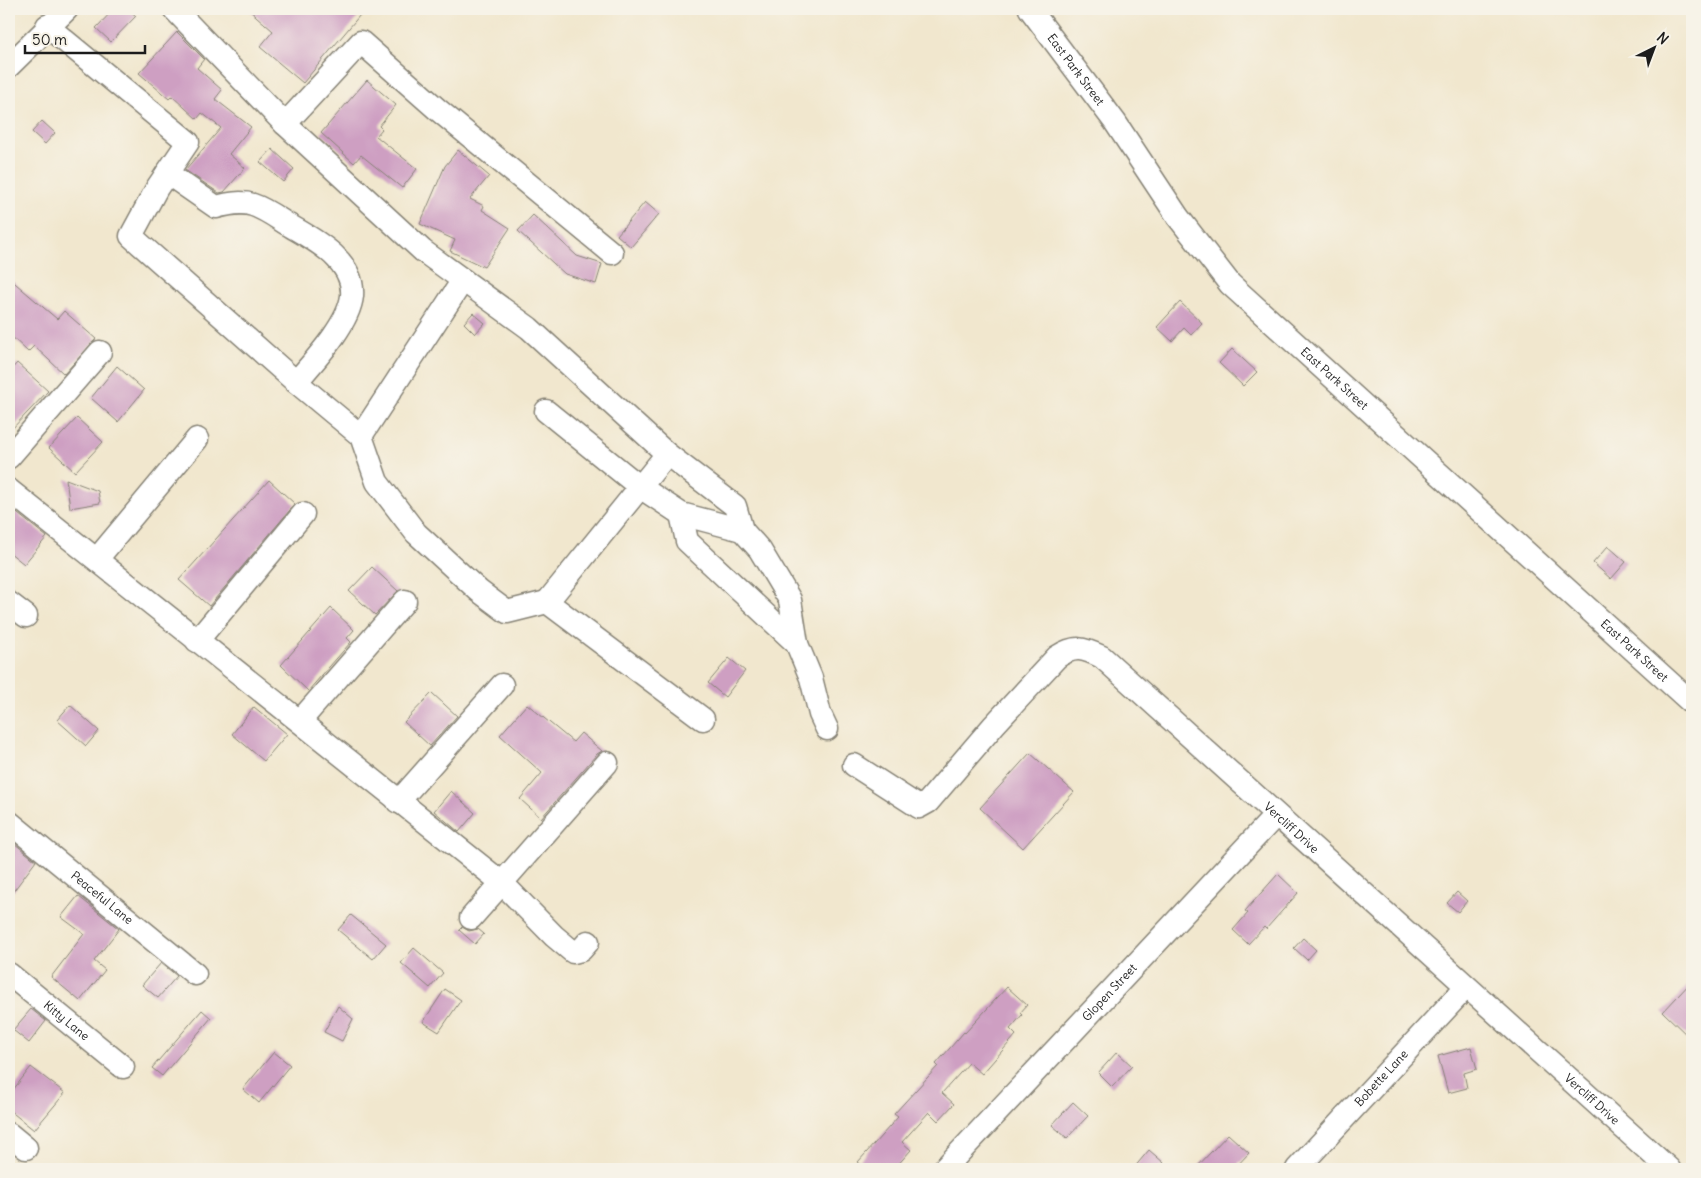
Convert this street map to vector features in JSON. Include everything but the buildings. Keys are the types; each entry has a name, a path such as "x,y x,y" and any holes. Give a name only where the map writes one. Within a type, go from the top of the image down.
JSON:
{"street":[{"path":"9,66 47,26 67,9"},
{"path":"174,9 285,124 423,251 529,328 668,454 735,506 742,530 760,550 790,600 798,644 811,678 820,714 827,729"},
{"name":"East Park Street","path":"1030,9 1115,122 1178,217 1230,284 1692,703"},
{"path":"47,26 188,142 167,173 131,236 296,382 361,436 377,482 416,533 479,590 507,612 547,602 668,454"},
{"path":"285,124 361,42 437,109 612,253"},
{"path":"167,173 216,207 232,203 252,205 274,216 310,237 333,254 343,266 352,284 352,298 343,322 296,382"},
{"path":"361,436 463,280"},
{"path":"9,457 100,352"},
{"path":"546,411 640,487 681,514 742,530"},
{"path":"97,559 197,439"},
{"path":"9,490 300,721 398,802 501,882 554,936 573,952 581,950 588,942"},
{"path":"197,641 303,514"},
{"path":"681,514 687,541 798,644"},
{"path":"300,721 405,601"},
{"path":"547,602 703,719"},
{"name":"Vercliff Drive","path":"854,765 919,807 928,802 994,725 1057,657 1068,649 1086,649 1102,657 1466,988 1669,1169"},
{"path":"398,802 502,685"},
{"path":"471,918 607,763"},
{"name":"Glopen Street","path":"944,1169 1276,814"},
{"name":"Peaceful Lane","path":"9,822 195,974"},
{"name":"Kitty Lane","path":"9,974 123,1067"},
{"name":"Bobette Lane","path":"1297,1169 1466,988"},
{"path":"9,1134 26,1148"}]}
